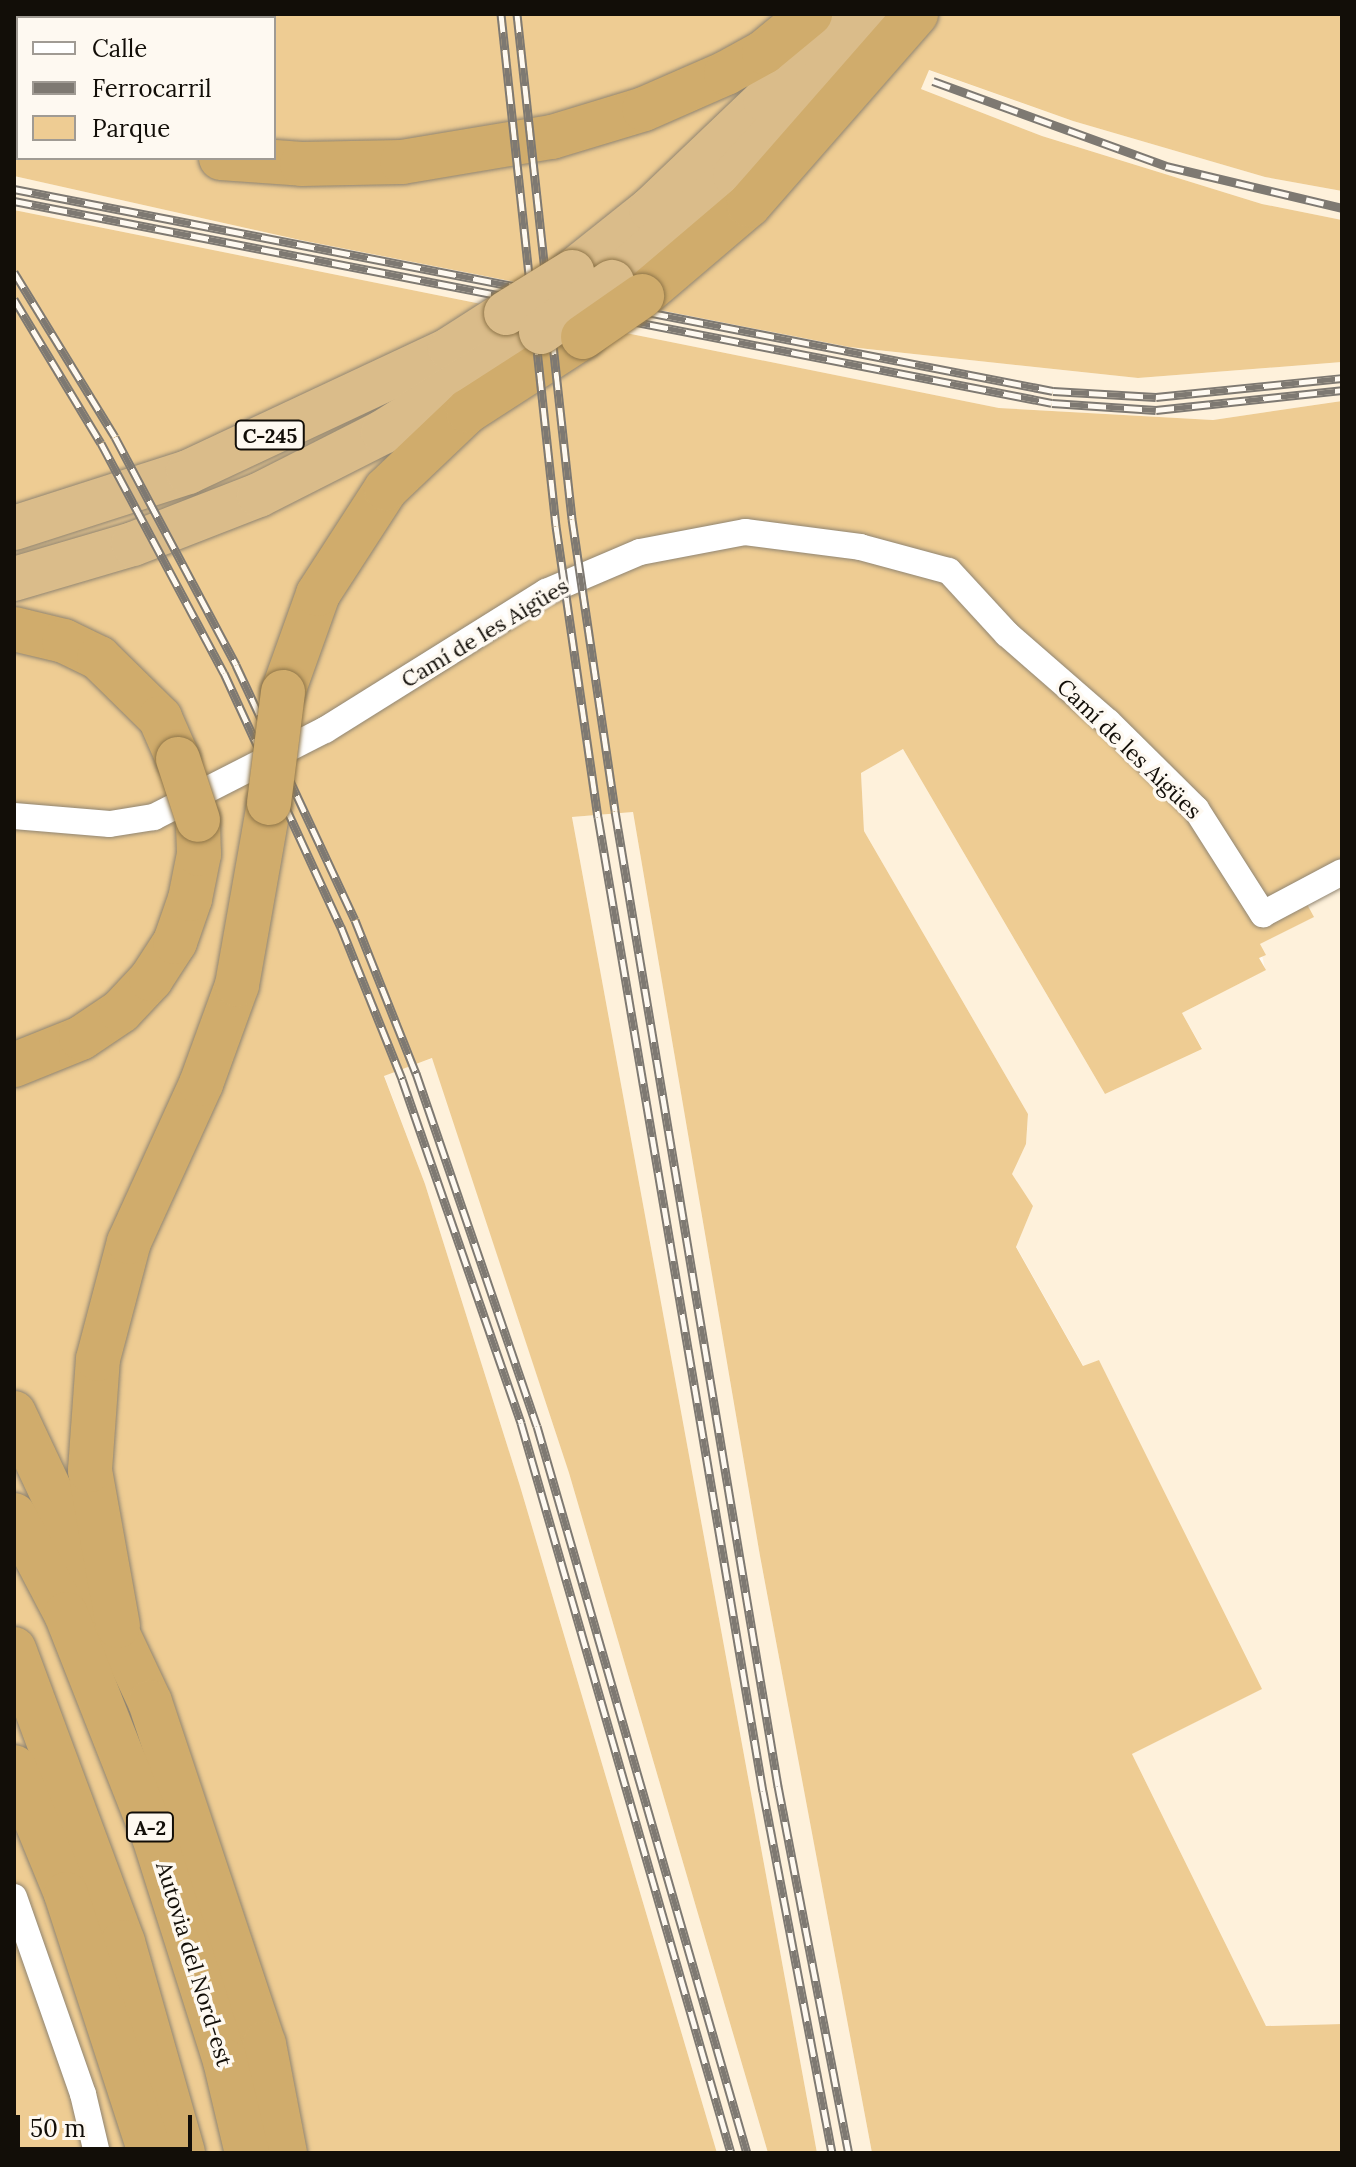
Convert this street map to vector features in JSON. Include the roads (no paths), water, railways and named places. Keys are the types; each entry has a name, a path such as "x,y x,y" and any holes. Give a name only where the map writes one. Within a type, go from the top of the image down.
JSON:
{"highway":[{"path":"248,160 302,164 402,162 552,137 644,109 726,73 764,52 810,14"},
{"name":"C-245","path":"609,283 651,209 765,100 836,14"},
{"name":"C-245","path":"14,579 133,544 259,495 383,432 609,283 735,175 881,14"},
{"path":"118,1626 90,1470 98,1359 129,1242 228,1015 251,925 283,692 318,594 386,489 468,411 543,327 609,283 749,205 916,14"},
{"name":"C-245","path":"14,528 188,472 450,349 543,327"},
{"path":"14,629 64,641 99,658 160,718 178,759 198,820 199,854 190,899 175,942 151,979 121,1011 81,1038 14,1065"},
{"path":"14,1413 118,1626 150,1702 264,2044 285,2153"},
{"name":"Autovia del Nord-est","path":"14,1515 66,1614 154,1837 225,2061 247,2153"},
{"path":"14,1649 123,1942 183,2153"},
{"path":"14,1767 66,1894 150,2153"}],"street":[{"name":"Camí de les Aigües","path":"14,816 110,824 154,817 325,730 546,592 640,552 745,532 860,547 949,571 1007,634 1108,722 1196,809 1263,914 1342,872"},
{"path":"16,1902 83,2094 97,2153"}],"railway":[{"path":"501,14 556,526 598,817 763,1791 832,2153"},
{"path":"517,14 572,519 615,811 778,1786 849,2153"},
{"path":"933,81 1166,166 1342,208"},
{"path":"14,189 1053,391 1156,397 1342,378"},
{"path":"14,201 1052,403 1156,410 1342,390"},
{"path":"14,272 115,437 236,665 355,920 416,1073 537,1426 747,2153"},
{"path":"14,299 101,443 224,673 341,927 402,1079 521,1423 731,2153"}]}
